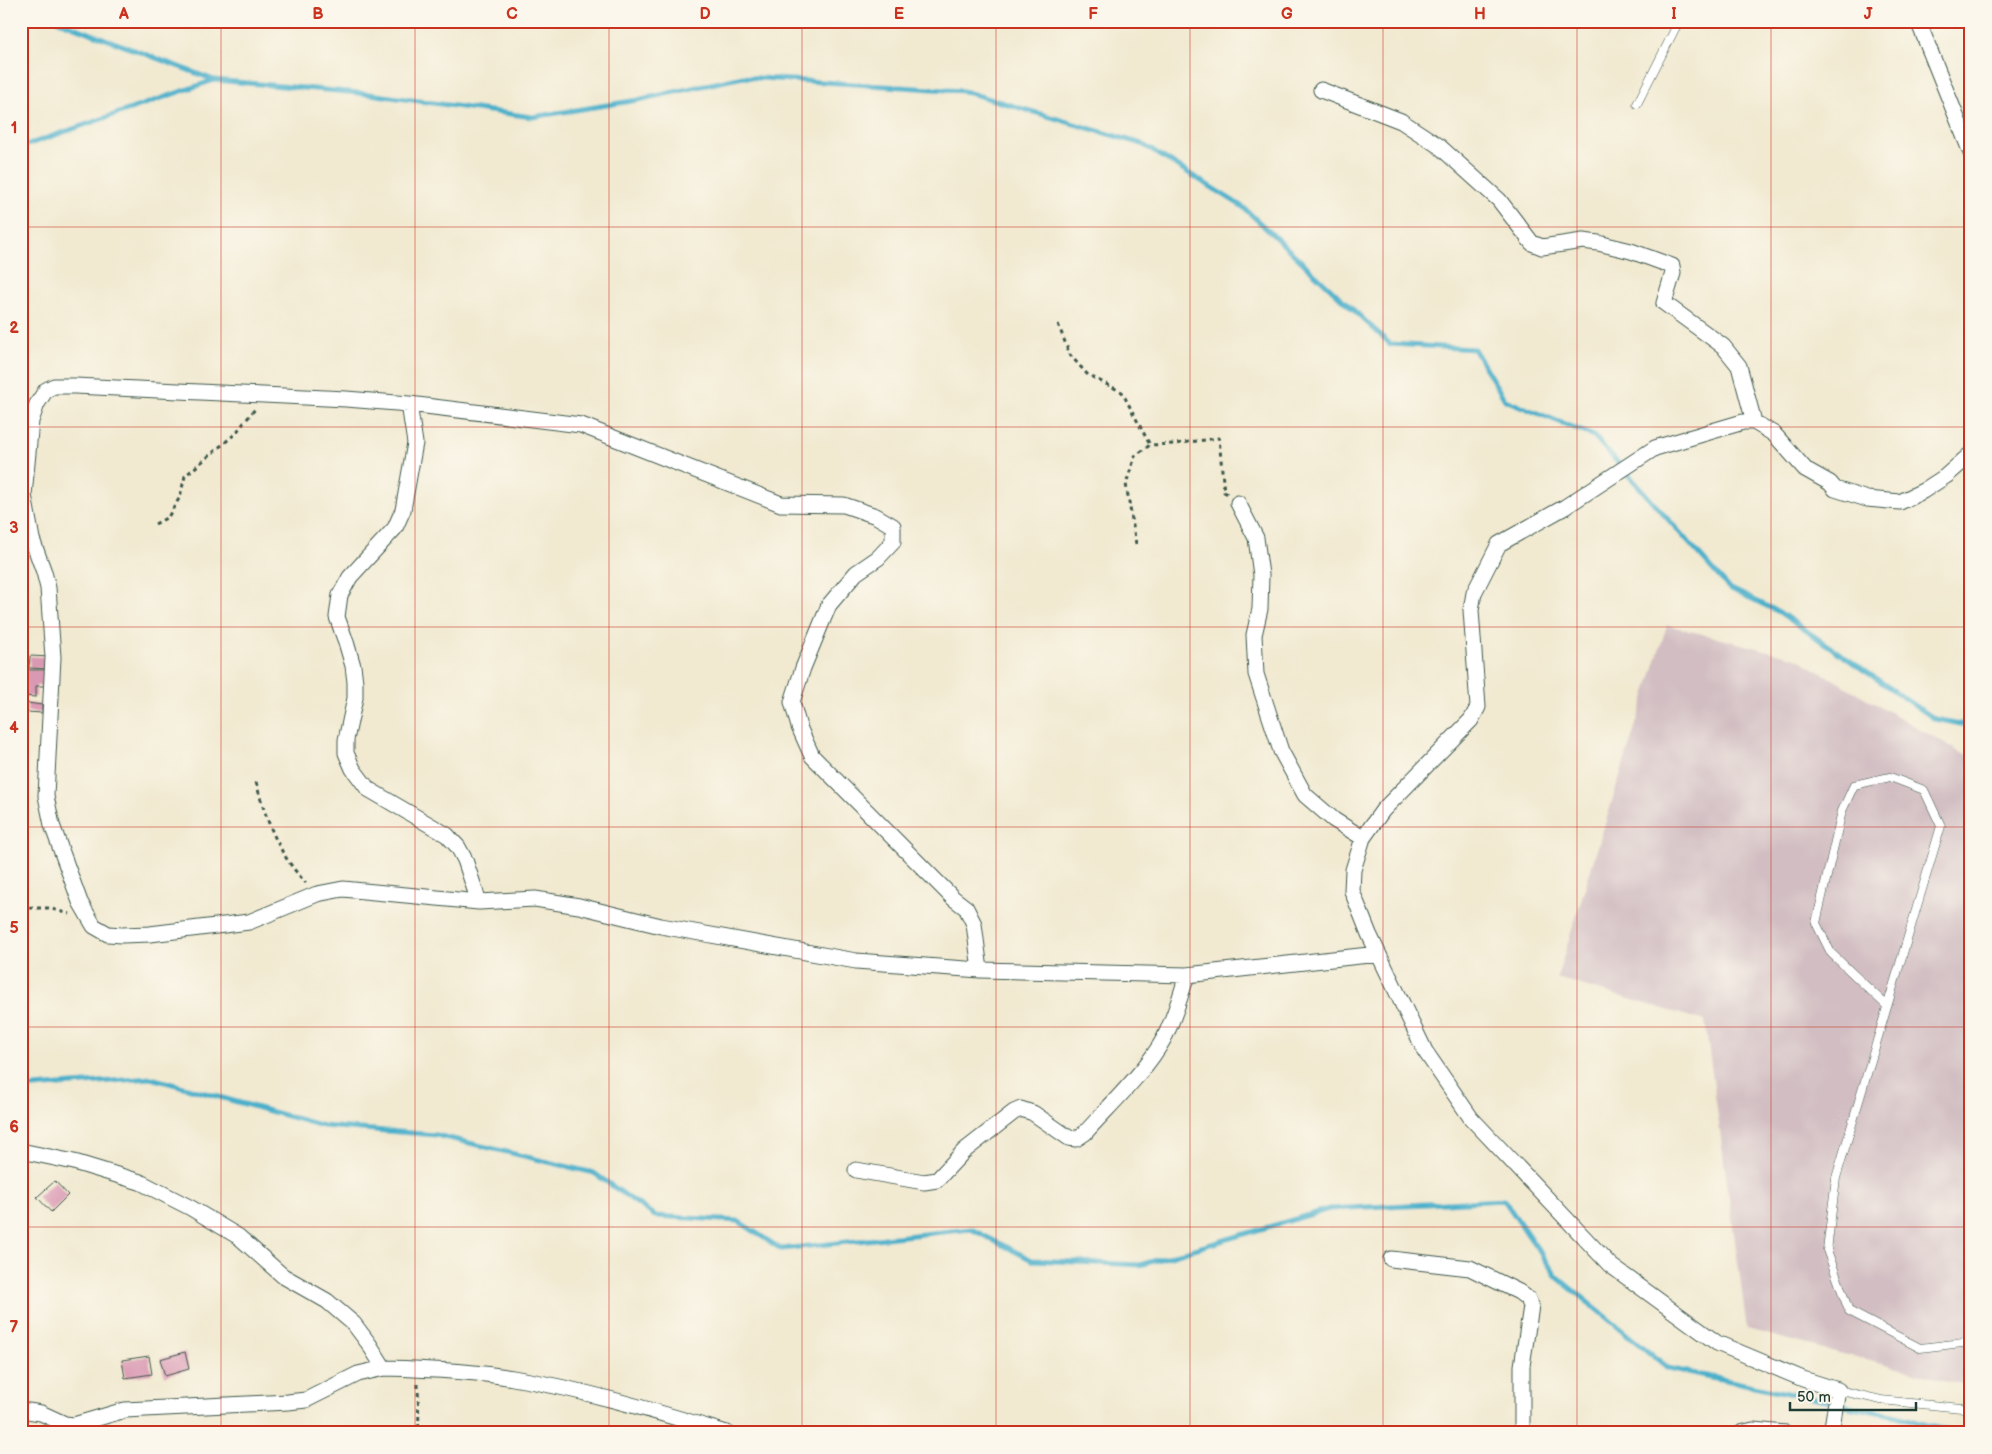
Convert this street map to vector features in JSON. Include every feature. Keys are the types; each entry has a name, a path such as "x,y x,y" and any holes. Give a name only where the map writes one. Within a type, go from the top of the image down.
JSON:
{"street":[{"path":"1918,21 1971,153"},
{"path":"1321,90 1401,121 1439,146 1499,200 1532,243 1542,247 1583,241 1598,243 1631,251 1672,266 1673,273 1664,303 1723,346 1739,366 1754,422"},
{"path":"980,970 974,924 966,908 953,898 812,756 799,728 792,702 803,668 829,605 856,573 878,558 893,542 893,526 876,516 844,505 781,504 581,425 346,398 54,386 46,390 37,404 31,421 24,495 32,539 44,572 53,657 46,796 52,825 80,902 94,926 108,934 150,934 249,922 316,894 343,889 480,902 536,899 579,906 661,926 856,961 980,970 1187,975 1378,954"},
{"path":"410,404 415,442 403,510 396,528 350,578 340,595 337,617 353,666 355,682 355,698 346,740 346,753 353,769 368,789 447,835 458,847 465,860 480,902"},
{"path":"1831,1433 1838,1390 1804,1380 1717,1343 1610,1265 1471,1118 1425,1050 1378,954 1352,891 1353,870 1363,838 1383,810 1471,720 1478,707 1471,610 1474,593 1499,544 1565,506 1655,448 1727,427 1754,422 1774,434 1805,469 1830,483 1835,489 1867,499 1900,502 1923,491 1946,476 1971,454"},
{"path":"1238,503 1256,538 1261,575 1260,609 1254,635 1256,674 1281,751 1305,795 1334,820 1363,838"},
{"path":"856,1170 924,1182 937,1180 964,1151 1014,1112 1021,1109 1033,1113 1069,1138 1076,1139 1085,1133 1135,1078 1162,1042 1175,1013 1187,975"},
{"path":"21,1151 74,1162 140,1182 191,1208 239,1237 284,1276 327,1301 354,1324 384,1368"},
{"path":"1391,1259 1470,1268 1519,1292 1528,1299 1531,1306 1522,1366 1522,1433"},
{"path":"21,1410 41,1413 65,1424 74,1425 125,1410 306,1400 358,1374 384,1368 417,1369 512,1377 556,1386 727,1433"},
{"path":"1748,1432 1786,1433"}],"lane":[{"path":"1637,104 1679,21"},
{"path":"1887,1006 1832,953 1816,923 1842,811 1854,784 1890,777 1924,790 1941,826 1836,1178 1827,1250 1849,1311 1920,1348 1971,1342"},
{"path":"1838,1390 1881,1400 1971,1409"}],"path":[{"path":"1058,324 1070,355 1088,376 1122,392 1150,445"},
{"path":"155,524 168,516 180,497 186,476 235,434 266,395"},
{"path":"1136,544 1126,484 1135,456 1150,445 1176,444 1219,438 1224,492 1238,503"},
{"path":"256,782 274,838 286,858 316,894"},
{"path":"21,908 48,908 77,915 88,914"},
{"path":"417,1369 419,1433"}],"shaded area":[{"path":"1667,625 1796,658 1961,753 1971,755 1971,1387 1747,1329 1705,1021 1557,978"}],"building":[{"path":"21,638 25,649 21,650"},
{"path":"27,653 28,663 21,664 21,654"},
{"path":"30,656 51,657 51,669 29,668"},
{"path":"23,670 46,670 45,686 36,686 36,697 21,696"},
{"path":"27,703 42,705 42,713 27,712"},
{"path":"55,1181 68,1195 51,1212 37,1197"},
{"path":"185,1352 189,1369 165,1376 160,1359"},
{"path":"149,1356 152,1374 125,1378 122,1360"}],"waterway":[{"path":"58,21 214,80 370,94 532,117 638,100 743,77 963,91 1142,144 1243,207 1390,344 1474,349 1505,400 1594,436 1729,588 1779,612 1935,719 1971,726"},
{"path":"21,147 214,80"},
{"path":"21,1088 151,1078 323,1126 436,1135 594,1173 655,1216 738,1221 781,1249 971,1229 1032,1260 1140,1265 1329,1209 1504,1200 1557,1277 1668,1368 1897,1416 1955,1433"}]}
